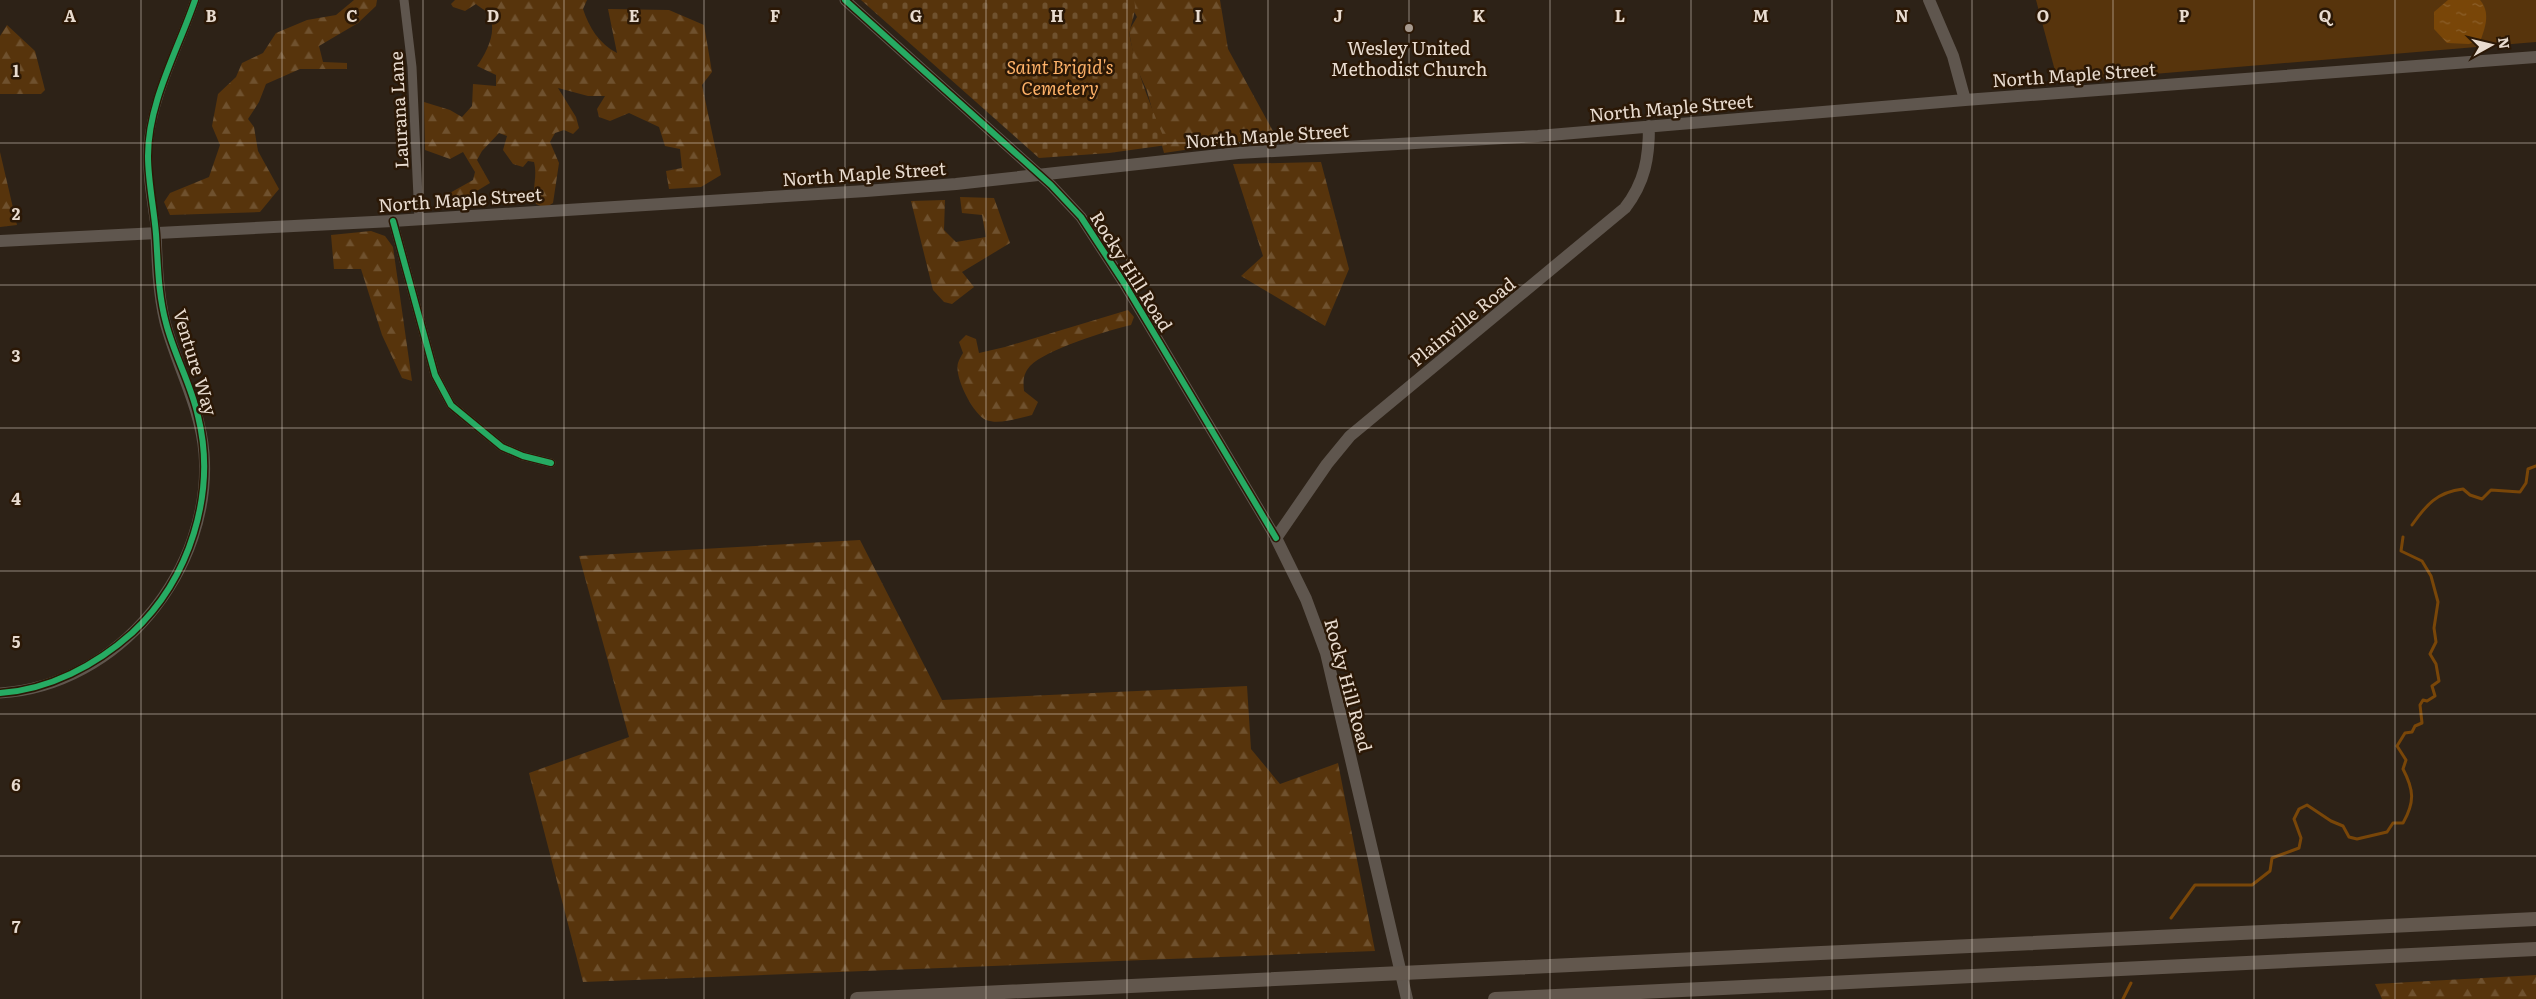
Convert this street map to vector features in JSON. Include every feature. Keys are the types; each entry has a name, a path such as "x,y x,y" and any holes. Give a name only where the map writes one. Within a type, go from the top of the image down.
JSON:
{"main road":[{"path":"1929,0 1951,50 1965,100"},
{"name":"North Maple Street","path":"0,241 393,221 857,192 1041,176 1238,153 1484,140 1965,100 2536,57"},
{"name":"Plainville Road","path":"1276,538 1327,464 1350,436 1626,208 1636,195 1647,167 1649,126"},
{"name":"Rocky Hill Road","path":"1276,538 1306,600 1326,653 1407,999"},
{"path":"857,999 2536,919"},
{"path":"1495,999 2536,949"}],"street":[{"path":"156,232 148,159 151,126 159,96 195,0"},
{"name":"Laurana Lane","path":"404,0 412,67 419,219"},
{"name":"Rocky Hill Road","path":"844,0 1041,176 1081,217 1276,538"},
{"path":"393,221 436,375 451,405 502,447 523,456 550,463"},
{"name":"Venture Way","path":"0,693 35,687 60,679 100,658 146,619 168,591 186,556 201,505 204,454 198,415 166,323 159,286 156,232"}],"green space":[{"path":"354,0 377,0 376,6 358,23 319,46 323,62 347,63 347,69 300,69 266,84 259,102 248,119 254,127 258,151 279,189 260,212 170,215 164,202 170,193 209,177 220,145 212,126 218,94 236,77 242,63 263,53 276,33 307,20 336,15"},
{"path":"455,0 587,0 583,9 588,22 600,40 617,53 608,9 669,10 704,25 712,72 702,85 721,175 701,187 669,189 666,171 682,168 680,149 665,146 659,127 629,113 610,121 599,117 597,109 605,96 588,96 558,88 576,117 579,128 573,134 564,130 555,133 550,142 559,163 553,203 545,208 536,204 534,162 528,161 523,167 513,164 503,150 507,136 499,133 482,151 477,160 490,183 457,203 449,199 448,194 473,180 475,172 463,152 450,159 425,150 424,102 450,110 462,117 472,106 473,84 496,86 496,75 477,66 490,41 492,34 491,20 487,13 476,4 465,11 453,7 451,4"},
{"name":"Saint Brigid's Cemetery","path":"861,0 1134,0 1135,10 1130,29 1133,52 1141,79 1167,145 1109,153 1039,158"},
{"path":"1128,0 1220,0 1228,49 1273,131 1258,139 1164,153 1147,91 1135,64 1130,29 1137,17"},
{"path":"2036,0 2536,0 2536,42 2058,82"},
{"path":"7,25 35,51 45,90 41,94 0,94 0,36"},
{"path":"0,152 17,225 0,227"},
{"path":"1321,162 1349,269 1325,326 1241,276 1263,256 1233,164"},
{"path":"960,197 994,198 1010,243 962,272 974,287 952,304 944,302 933,290 911,201 945,200 944,230 956,242 986,237 982,215 962,213"},
{"path":"371,231 385,236 393,247 412,381 402,378 382,335 361,269 334,269 331,235"},
{"path":"1128,310 1134,317 1131,325 1063,347 1049,353 1030,366 1025,375 1024,391 1038,402 1032,415 997,422 991,421 981,416 970,403 962,386 958,369 958,363 963,353 959,342 966,335 976,339 979,353"},
{"path":"860,540 942,700 1247,686 1251,749 1280,784 1338,763 1375,951 583,982 529,773 629,737 579,556"},
{"path":"2536,975 2536,999 2382,999 2375,984"}],"water":[{"path":"2448,0 2480,0 2486,14 2486,24 2481,39 2469,44 2447,43 2434,29 2434,12"}],"waterway":[{"path":"2412,525 2427,506 2446,493 2463,489 2470,495 2482,499 2491,490 2520,492 2526,483 2528,469 2536,466"},
{"path":"2171,918 2195,885 2252,885 2270,871 2272,858 2299,848 2301,838 2294,819 2299,809 2307,805 2331,821 2343,826 2349,837 2357,839 2387,832 2393,823 2403,823 2410,809 2412,796 2403,769 2406,760 2397,746 2405,733 2412,732 2415,726 2422,723 2420,705 2423,700 2427,701 2435,696 2432,686 2439,681 2436,664 2430,654 2436,642 2434,628 2438,602 2431,576 2422,561 2401,551 2403,537"},
{"path":"2123,999 2131,983"}],"cycle path":[{"path":"0,693 18,691 54,681 71,674 118,645 152,611 169,587 183,561 194,533 201,504 204,475 203,445 195,404 173,347 163,312 148,156 149,136 158,96 195,0"},
{"path":"845,0 1051,185 1081,217 1124,283 1276,538"},
{"path":"393,221 435,375 451,405 502,447 523,456 551,463"}],"place":[{"name":"Wesley United Methodist Church","path":"1409,28"}]}
